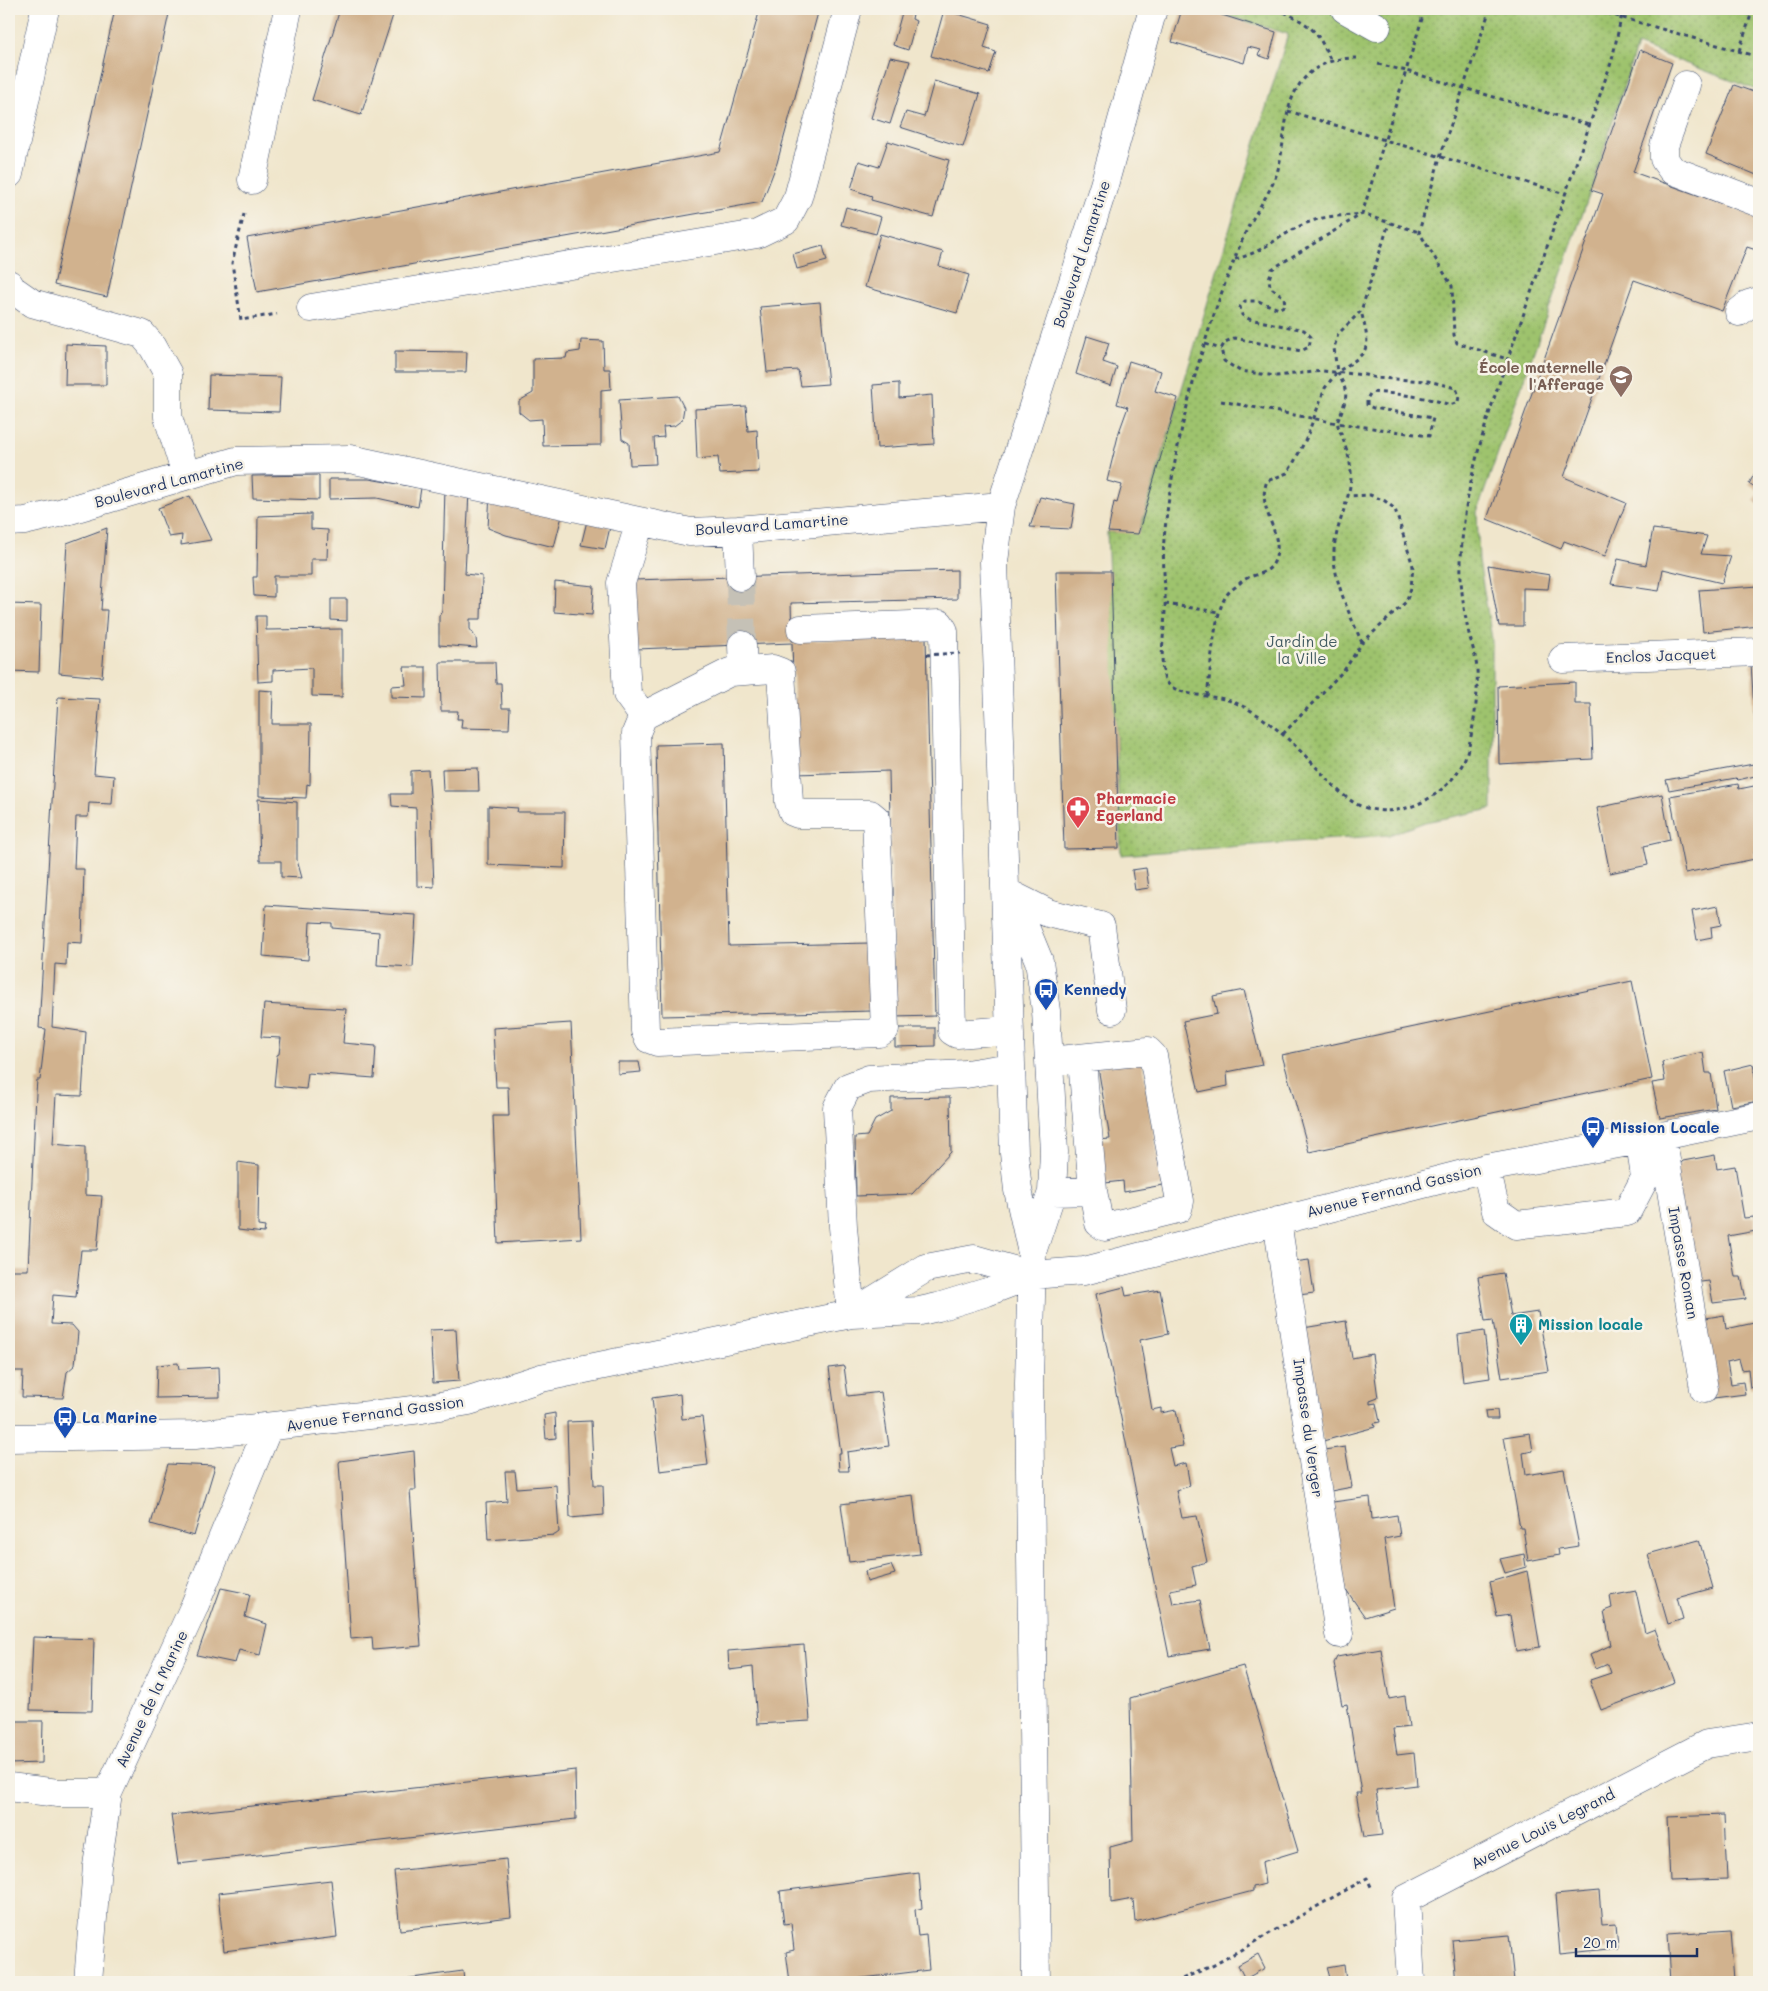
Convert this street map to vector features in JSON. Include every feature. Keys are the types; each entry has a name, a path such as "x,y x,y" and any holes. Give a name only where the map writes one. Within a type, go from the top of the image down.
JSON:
{"street":[{"path":"9,174 45,9"},
{"path":"252,180 288,9"},
{"path":"311,308 757,234 786,220 798,197 848,9"},
{"name":"Boulevard Lamartine","path":"9,522 25,521 63,512 236,461 350,459 690,532 738,530 1001,506 1104,185 1153,9"},
{"path":"1345,9 1377,27"},
{"path":"1686,85 1664,146 1664,159 1672,170 1759,203"},
{"path":"9,284 12,289 32,303 142,334 153,347 168,374 168,417 186,475"},
{"path":"1001,506 994,562 1006,892 1010,1067 1014,1153 1018,1190 1031,1264 1029,1384 1036,1982"},
{"path":"640,522 621,583 627,694 643,716"},
{"path":"738,530 740,577"},
{"path":"801,629 940,624 944,632 952,1031 956,1034 1009,1030"},
{"name":"Enclos Jacquet","path":"1563,660 1759,652"},
{"path":"743,658 781,672 789,802 793,812 798,814 870,814 876,819 885,1029 879,1033 657,1042 649,1039 645,1032 636,733 643,716 730,672 743,658"},
{"path":"1006,892 1048,913 1101,926 1112,1010"},
{"path":"1006,892 1025,927 1039,961 1050,1061 1054,1152 1052,1192 1031,1264"},
{"path":"1050,1061 1082,1060 1148,1051 1153,1056 1180,1201 1178,1209 1105,1227 1099,1224 1093,1190 1082,1060"},
{"path":"851,1314 843,1227 837,1108 848,1087 870,1079 966,1074 1010,1067"},
{"name":"Avenue Fernand Gassion","path":"851,1314 926,1268 974,1259 1084,1271 1277,1220 1486,1168 1759,1116"},
{"path":"1486,1168 1496,1211 1516,1225 1627,1212 1645,1178 1651,1138"},
{"name":"Impasse Roman","path":"1651,1138 1704,1389"},
{"path":"1052,1192 1093,1190"},
{"name":"Impasse du Verger","path":"1277,1220 1339,1634"},
{"name":"Avenue Fernand Gassion","path":"9,1438 196,1436 422,1409 470,1401 542,1378 851,1314 920,1311 938,1307 987,1292 1031,1264"},
{"name":"Avenue de la Marine","path":"88,1982 97,1866 108,1793 194,1607 268,1428"},
{"name":"Avenue Louis Legrand","path":"1411,1982 1406,1899 1708,1744 1759,1736"},
{"path":"9,1786 58,1793 108,1793"}],"path":[{"path":"1221,401 1337,423 1429,436 1433,418 1367,405 1366,399 1371,392 1426,397 1450,406 1458,402 1459,396 1456,388 1428,381 1376,378 1323,370 1276,376 1240,371 1224,361 1221,349 1225,342 1234,338 1301,351 1309,347 1311,337 1304,330 1249,319 1242,315 1240,307 1246,301 1258,301 1279,309 1285,305 1284,297 1270,288 1269,279 1272,270 1362,214 1425,9"},
{"path":"1420,232 1440,157 1490,9"},
{"path":"1592,9 1759,57"},
{"path":"1365,60 1338,58 1319,65 1301,82 1288,111 1281,157 1272,184 1245,233 1204,344 1189,398 1170,487 1163,544 1165,604 1164,679 1171,687 1187,693 1227,699 1283,734 1343,796 1363,807 1383,811 1402,810 1426,801 1448,784 1464,762 1477,705 1477,666 1462,600 1460,563 1466,508 1484,434 1508,359 1612,60 1623,9"},
{"path":"1739,51 1753,9"},
{"path":"1284,12 1307,23 1318,34 1330,61"},
{"path":"1373,62 1589,125"},
{"path":"1288,111 1565,194"},
{"path":"252,180 232,263 241,320 311,308"},
{"path":"1234,260 1253,255 1296,228 1316,219 1362,214 1420,232 1452,286 1454,335 1457,343 1508,359"},
{"path":"1362,643 1344,601 1334,561 1335,542 1351,479 1350,461 1337,423 1346,399 1346,387 1337,372 1334,348 1338,334 1360,310 1389,223"},
{"path":"1207,696 1219,612 1226,595 1242,580 1268,570 1275,561 1277,547 1274,529 1263,501 1267,481 1287,473 1315,418 1325,388 1337,372 1362,356 1367,344 1360,310"},
{"path":"1204,344 1221,349"},
{"path":"1283,734 1346,669 1362,643 1406,602 1411,588 1413,566 1395,509 1385,501 1370,495 1346,496"},
{"path":"1165,604 1219,612"},
{"path":"926,655 960,653"},
{"path":"1175,1982 1214,1965 1363,1880"}],"green space":[{"name":"Jardin de la Ville","path":"1205,9 1759,9 1759,91 1637,45 1591,190 1477,512 1479,561 1492,639 1492,809 1425,822 1389,835 1121,855 1107,532 1139,532 1288,34"}],"building":[{"path":"9,9 14,9 9,21"},
{"path":"115,9 170,9 107,297 54,285"},
{"path":"340,9 395,9 361,115 312,100"},
{"path":"760,9 819,9 777,163 762,202 257,292 247,238 720,152"},
{"path":"903,9 914,9 912,19 916,21 908,50 893,45"},
{"path":"1182,9 1203,9 1276,32 1269,59 1258,55 1261,50 1248,47 1244,63 1172,42"},
{"path":"944,10 991,24 984,48 996,52 989,73 931,56"},
{"path":"1640,50 1672,63 1633,172 1759,217 1759,251 1747,247 1722,311 1634,280 1564,477 1626,503 1605,556 1564,541 1561,549 1487,519 1603,194 1591,190"},
{"path":"890,57 910,61 890,124 871,118"},
{"path":"934,81 980,94 963,147 900,127 906,112 924,117"},
{"path":"1734,85 1759,94 1759,176 1706,154"},
{"path":"888,141 949,160 933,217 871,200 872,196 851,189 859,161 879,167"},
{"path":"846,207 881,217 876,234 841,225"},
{"path":"880,234 943,252 939,266 969,275 957,313 865,287"},
{"path":"823,246 827,261 797,269 793,254"},
{"path":"820,302 828,384 801,386 798,370 767,372 760,307"},
{"path":"1087,336 1109,343 1103,362 1117,367 1111,386 1076,374"},
{"path":"581,340 603,341 604,369 610,369 611,389 601,390 601,445 543,446 542,419 529,420 519,412 519,401 533,393 533,359 566,358 567,353 580,351"},
{"path":"66,344 106,346 106,385 65,385"},
{"path":"395,351 467,352 466,372 395,372"},
{"path":"1129,361 1161,371 1155,391 1178,398 1138,534 1108,532 1114,502 1117,503 1122,485 1107,481 1119,432 1128,407 1117,404"},
{"path":"209,375 281,377 279,412 208,410"},
{"path":"899,383 899,398 932,395 934,444 877,448 873,385"},
{"path":"678,396 684,408 682,420 674,426 663,427 664,437 654,438 656,464 630,465 629,443 622,439 619,400"},
{"path":"746,406 748,431 757,430 759,472 720,474 718,457 697,459 695,409"},
{"path":"1759,465 1759,491 1749,484"},
{"path":"319,475 319,500 253,498 252,476"},
{"path":"329,479 369,479 421,488 418,507 377,498 329,499"},
{"path":"445,486 469,491 465,574 482,576 481,619 470,619 470,629 476,638 477,648 439,645 439,616 442,611"},
{"path":"1759,492 1759,505 1754,501"},
{"path":"490,494 563,512 554,547 506,535 488,528"},
{"path":"190,496 211,540 181,545 182,535 169,537 158,508"},
{"path":"1040,497 1075,504 1071,529 1030,527"},
{"path":"311,514 311,529 328,530 327,559 311,559 311,576 274,576 274,597 254,596 253,577 257,577 258,516"},
{"path":"587,521 610,527 605,549 581,545"},
{"path":"107,528 101,610 107,610 102,677 59,673 67,543"},
{"path":"1653,529 1707,536 1701,554 1731,556 1722,583 1663,569 1659,591 1611,584 1618,559 1646,565"},
{"path":"1488,565 1550,575 1548,589 1523,588 1523,626 1499,626"},
{"path":"957,570 957,599 791,603 792,641 926,637 935,1016 894,1017 889,771 796,774 792,643 636,649 634,580"},
{"path":"1056,571 1111,571 1119,848 1064,849"},
{"path":"555,582 594,586 592,615 554,612"},
{"path":"1759,586 1759,626 1703,632 1699,590"},
{"path":"331,599 347,599 347,621 331,620"},
{"path":"9,604 41,605 39,672 9,671"},
{"path":"256,616 266,616 266,630 342,629 342,697 312,696 312,668 273,670 273,681 258,682"},
{"path":"440,662 495,662 496,683 501,683 502,708 510,708 509,729 461,728 462,719 457,719 458,711 441,711"},
{"path":"1759,663 1759,738 1756,739 1751,664"},
{"path":"404,667 426,667 426,698 391,697 391,686 406,685"},
{"path":"1575,682 1575,704 1591,704 1593,759 1499,764 1498,686"},
{"path":"259,690 273,691 272,724 311,724 310,785 307,784 306,798 259,796"},
{"path":"58,697 100,699 94,774 114,776 112,804 89,803 88,817 76,817 74,869 84,869 82,943 67,942 66,965 55,964 52,1027 86,1032 82,1096 56,1095 53,1144 85,1147 85,1195 102,1196 97,1250 81,1250 76,1297 53,1295 51,1324 72,1325 78,1332 75,1365 67,1372 63,1398 22,1397 23,1371 9,1371 9,1270 28,1270 36,1093 37,1080 40,1080 46,1029 39,1028"},
{"path":"724,743 729,946 871,943 873,1011 662,1016 656,745"},
{"path":"1759,763 1759,775 1738,780 1736,778 1669,790 1666,780"},
{"path":"478,768 479,791 443,791 442,769"},
{"path":"428,770 434,887 417,886 416,808 392,806 391,794 411,794 411,771"},
{"path":"1738,784 1739,789 1759,785 1759,851 1754,852 1755,859 1685,873 1670,796"},
{"path":"1662,794 1670,840 1644,846 1648,865 1610,873 1597,808"},
{"path":"258,799 297,802 297,860 302,878 281,877 281,861 260,861"},
{"path":"488,806 518,808 517,812 565,812 564,868 488,865"},
{"path":"1146,868 1149,888 1135,890 1132,870"},
{"path":"266,905 416,915 413,967 377,965 379,932 332,928 332,923 310,922 308,960 263,956"},
{"path":"1718,906 1721,925 1711,927 1712,937 1697,940 1692,911"},
{"path":"1632,981 1652,1079 1309,1152 1282,1055"},
{"path":"1244,990 1262,1065 1227,1072 1228,1086 1199,1092 1183,1021 1217,1014 1213,996"},
{"path":"264,1004 346,1009 343,1043 376,1046 374,1078 308,1073 306,1089 274,1086 277,1055 279,1054 281,1038 261,1037"},
{"path":"571,1023 581,1238 498,1243 493,1116 509,1116 508,1087 496,1087 493,1028"},
{"path":"895,1028 935,1028 935,1046 895,1047"},
{"path":"1703,1052 1706,1073 1711,1073 1716,1109 1660,1118 1652,1083 1665,1081 1662,1062"},
{"path":"1142,1060 1163,1185 1124,1192 1123,1181 1105,1183 1099,1140 1110,1139 1098,1067"},
{"path":"618,1062 639,1062 641,1072 618,1074"},
{"path":"1753,1064 1759,1101 1731,1106 1724,1071"},
{"path":"950,1097 951,1152 912,1194 856,1196 855,1137 867,1136 875,1120 891,1111 891,1098"},
{"path":"1715,1155 1717,1169 1735,1166 1744,1218 1754,1217 1756,1231 1728,1236 1735,1277 1741,1277 1746,1299 1713,1303 1709,1281 1693,1283 1674,1171 1683,1161"},
{"path":"238,1162 259,1165 258,1226 265,1227 264,1233 238,1230"},
{"path":"1309,1260 1314,1293 1299,1295 1294,1262"},
{"name":"Mission locale","path":"1503,1273 1511,1316 1538,1312 1549,1371 1502,1378 1493,1320 1485,1321 1478,1277"},
{"path":"1124,1287 1126,1296 1160,1290 1168,1334 1140,1340 1152,1410 1161,1408 1161,1413 1176,1410 1183,1446 1169,1448 1173,1466 1186,1463 1190,1486 1176,1490 1182,1518 1197,1516 1207,1562 1192,1566 1196,1585 1170,1590 1173,1604 1200,1600 1210,1649 1169,1656 1096,1294"},
{"path":"1724,1315 1726,1329 1754,1323 1756,1340 1759,1340 1759,1386 1750,1388 1748,1369 1742,1370 1739,1359 1727,1362 1731,1384 1743,1382 1745,1394 1714,1398 1700,1319"},
{"path":"1346,1321 1352,1358 1372,1354 1378,1398 1370,1401 1370,1404 1376,1403 1380,1422 1374,1423 1375,1427 1323,1441 1303,1328"},
{"path":"456,1329 459,1381 433,1383 430,1330"},
{"path":"1484,1331 1490,1378 1463,1382 1458,1335"},
{"path":"178,1363 179,1369 219,1367 220,1397 156,1398 157,1365"},
{"path":"844,1366 848,1396 881,1392 889,1446 847,1452 849,1471 839,1471 838,1453 841,1453 829,1368"},
{"path":"680,1394 682,1419 702,1417 708,1465 660,1471 652,1398"},
{"path":"1497,1410 1498,1419 1486,1419 1485,1411"},
{"path":"555,1413 556,1438 546,1439 544,1415"},
{"path":"591,1421 594,1485 603,1485 604,1515 570,1518 567,1422"},
{"path":"1530,1433 1533,1451 1523,1453 1526,1475 1564,1469 1579,1546 1558,1549 1559,1555 1528,1561 1523,1528 1520,1528 1504,1437"},
{"path":"1345,1447 1352,1487 1331,1491 1324,1450"},
{"path":"414,1451 416,1490 410,1490 421,1646 373,1650 372,1637 351,1639 339,1463 340,1461"},
{"path":"168,1464 215,1466 194,1536 151,1524"},
{"path":"505,1471 515,1471 517,1488 556,1485 559,1532 555,1535 488,1540 486,1503 507,1501"},
{"path":"913,1495 920,1554 849,1562 841,1504"},
{"path":"1370,1497 1372,1519 1397,1515 1400,1536 1384,1539 1394,1608 1365,1617 1345,1588 1333,1502"},
{"path":"1699,1540 1713,1588 1677,1598 1683,1619 1668,1624 1648,1554"},
{"path":"1524,1554 1526,1567 1505,1573 1500,1559"},
{"path":"891,1565 895,1574 867,1582 865,1571"},
{"path":"1527,1571 1540,1647 1516,1651 1510,1615 1497,1617 1490,1582"},
{"path":"221,1588 250,1594 245,1617 267,1624 260,1655 239,1650 235,1663 197,1655"},
{"path":"1636,1591 1645,1633 1655,1629 1675,1682 1601,1710 1590,1680 1611,1673 1608,1664 1596,1669 1590,1655 1611,1645 1604,1611 1612,1608 1610,1596"},
{"path":"33,1637 94,1639 92,1711 30,1710"},
{"path":"804,1645 810,1721 757,1724 753,1667 729,1670 728,1651"},
{"path":"1381,1649 1389,1699 1405,1696 1409,1727 1393,1729 1397,1755 1414,1753 1417,1785 1376,1790 1382,1835 1364,1837 1356,1793 1361,1793 1347,1704 1342,1705 1334,1663 1337,1657"},
{"path":"1243,1666 1298,1851 1262,1862 1265,1884 1253,1887 1253,1891 1135,1922 1133,1899 1111,1903 1110,1847 1133,1841 1130,1698"},
{"path":"9,1721 43,1721 42,1763 9,1764"},
{"path":"575,1770 576,1819 178,1864 171,1815"},
{"path":"1724,1815 1727,1879 1670,1881 1667,1817"},
{"path":"506,1859 511,1917 400,1930 394,1871"},
{"path":"919,1873 922,1908 915,1910 918,1936 926,1935 929,1970 830,1982 790,1982 786,1952 794,1950 791,1923 784,1924 780,1891"},
{"path":"331,1880 337,1937 224,1951 218,1893"},
{"path":"1599,1891 1602,1925 1616,1924 1618,1948 1560,1954 1555,1895"},
{"path":"1730,1930 1734,1982 1671,1982 1668,1934"},
{"path":"1509,1935 1514,1982 1456,1982 1452,1940"},
{"path":"1258,1954 1265,1968 1245,1979 1238,1965"},
{"path":"1344,1964 1346,1982 1313,1982 1330,1978 1327,1967"},
{"path":"463,1971 464,1982 405,1982 404,1979"}],"tunnel":[{"path":"740,577 742,645"}],"place":[{"name":"École maternelle l'Afferage","path":"1621,398"},
{"name":"Pharmacie Egerland","path":"1078,829"},
{"name":"Kennedy","path":"1046,1011"},
{"name":"Mission Locale","path":"1593,1149"},
{"name":"Mission locale","path":"1521,1346"},
{"name":"La Marine","path":"65,1439"}]}
